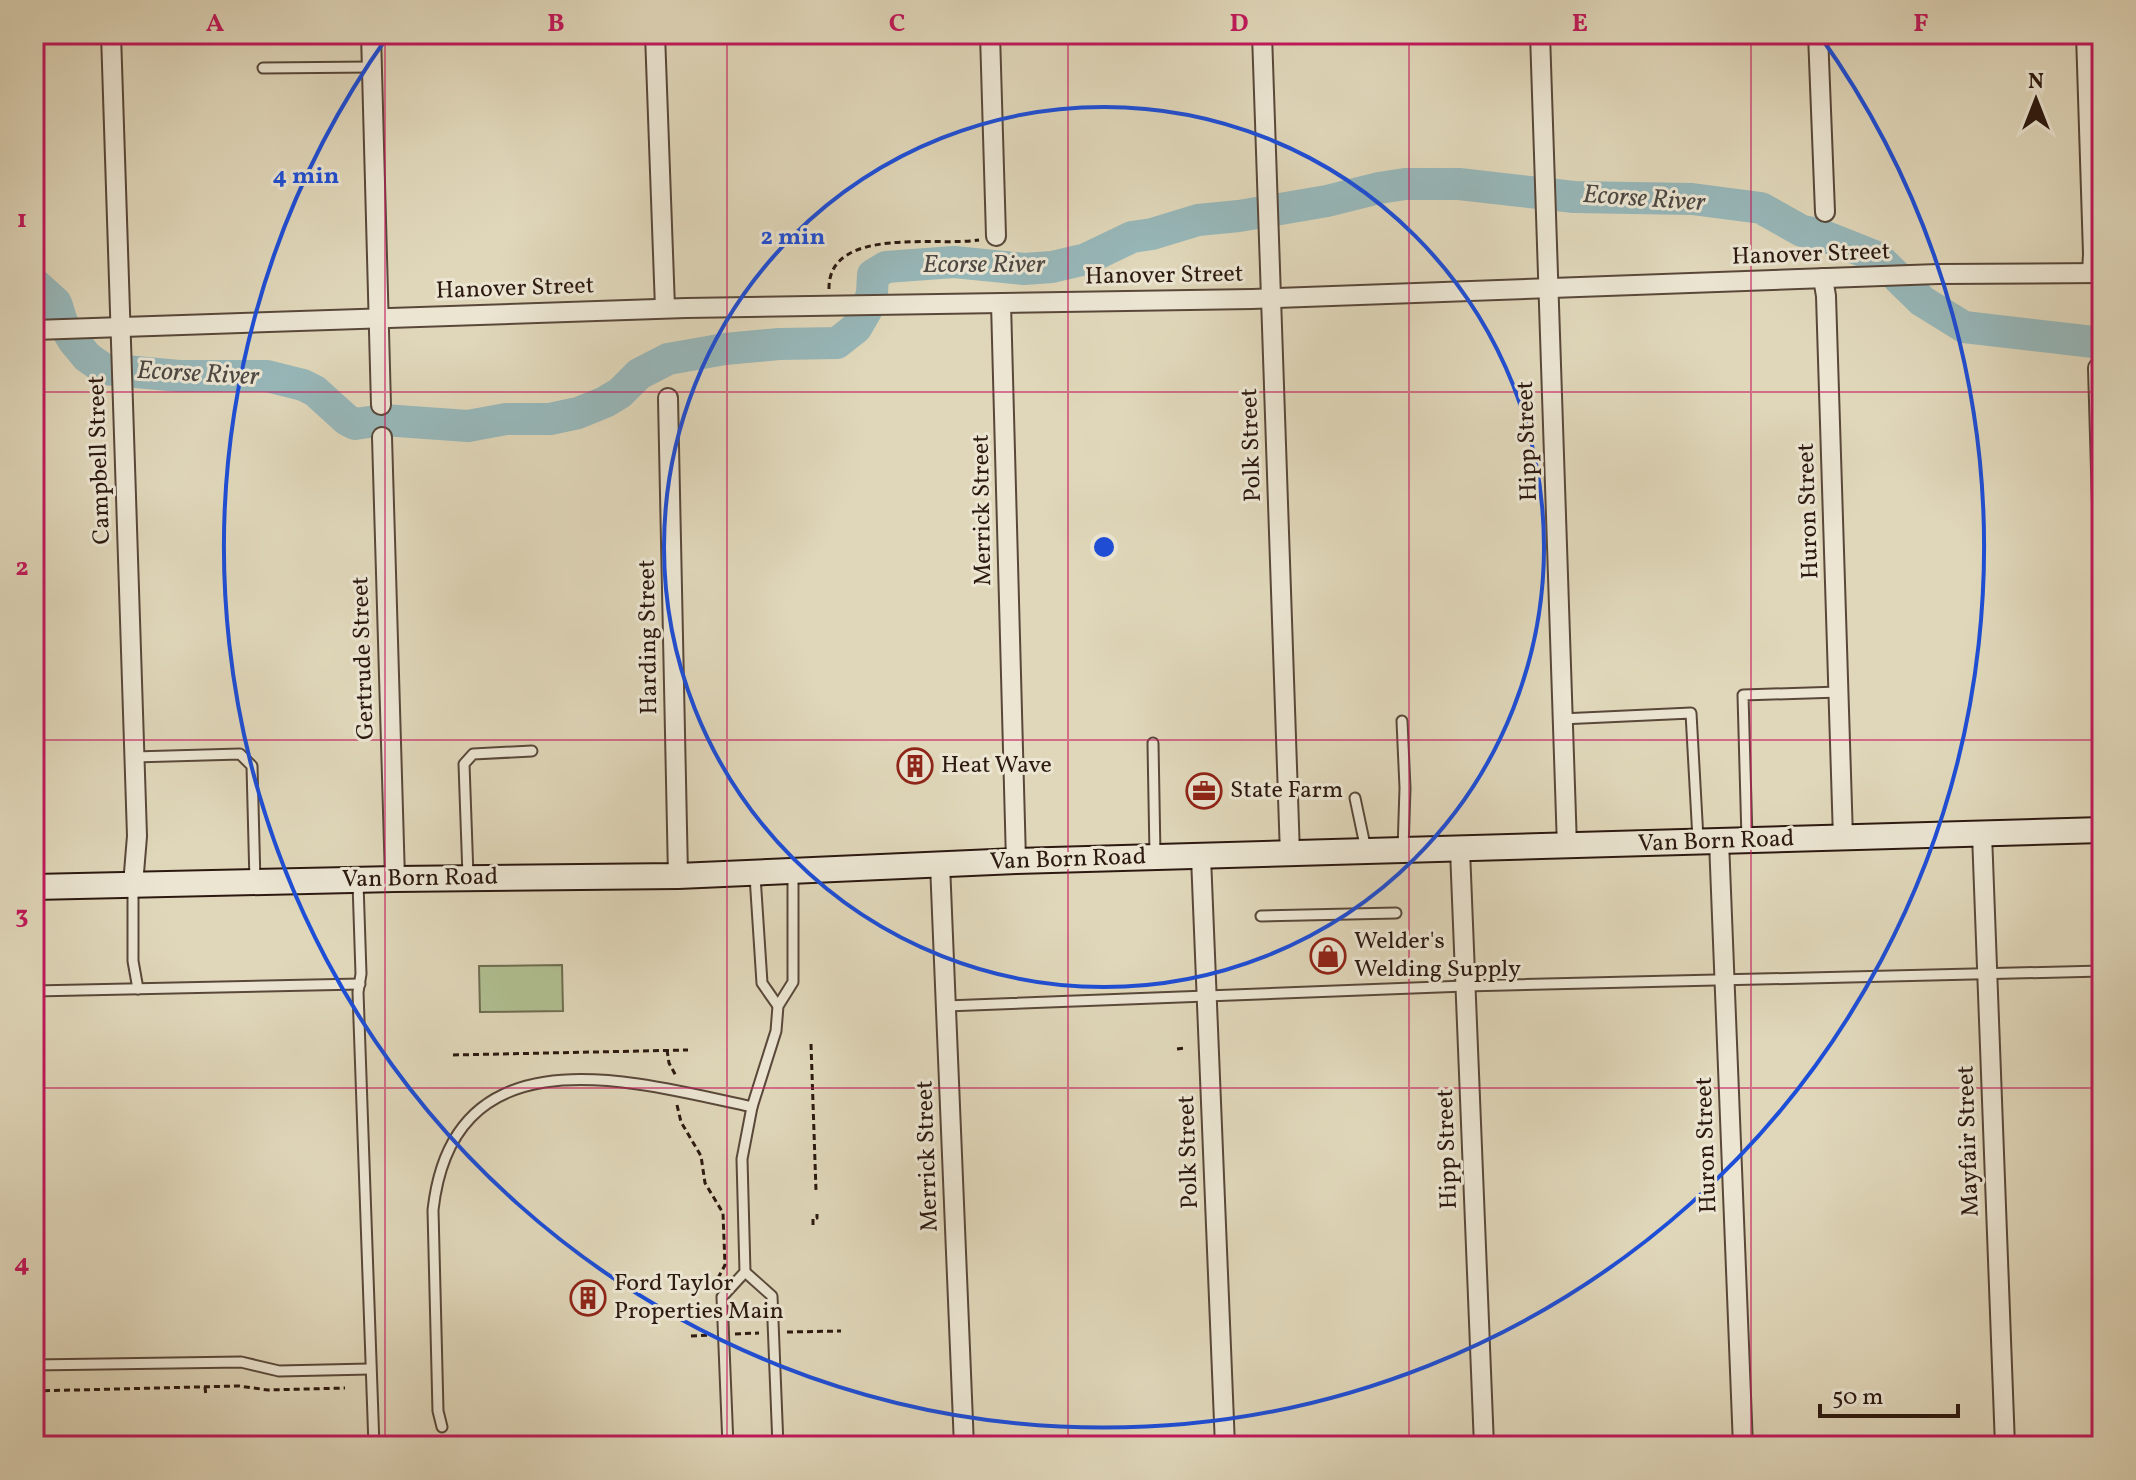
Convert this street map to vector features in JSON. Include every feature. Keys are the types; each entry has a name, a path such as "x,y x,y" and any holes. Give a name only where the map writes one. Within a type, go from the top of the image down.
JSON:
{"main road":[{"name":"Van Born Road","path":"34,887 678,876 1016,861 2102,830"}],"street":[{"name":"Campbell Street","path":"111,34 137,836 133,885"},
{"path":"371,34 381,405"},
{"path":"655,34 665,308"},
{"path":"990,34 996,234"},
{"name":"Polk Street","path":"1262,34 1290,855"},
{"name":"Hipp Street","path":"1540,34 1567,847"},
{"path":"1818,34 1825,212"},
{"path":"2086,34 2093,245 2097,273"},
{"name":"Hanover Street","path":"40,330 665,308 1271,298 1938,274 2097,273"},
{"name":"Huron Street","path":"1823,278 1843,838"},
{"name":"Merrick Street","path":"1001,303 1016,861"},
{"path":"2098,368 2102,504"},
{"name":"Harding Street","path":"668,398 678,876"},
{"name":"Gertrude Street","path":"382,437 395,879"},
{"name":"Mayfair Street","path":"1982,834 2005,1446"},
{"name":"Huron Street","path":"1708,842 1725,979 1743,1446"},
{"name":"Hipp Street","path":"1460,850 1484,1446"},
{"name":"Polk Street","path":"1201,857 1225,1446"},
{"name":"Merrick Street","path":"940,864 964,1446"}],"lane":[{"path":"263,68 372,67"},
{"path":"1747,841 1743,695 1839,692"},
{"path":"1561,719 1691,713 1708,842"},
{"path":"1402,721 1405,788 1403,851"},
{"path":"1153,743 1155,858"},
{"path":"469,878 464,764 473,754 532,751"},
{"path":"134,757 240,754 252,766 255,882"},
{"path":"1355,798 1366,852"},
{"path":"728,1446 722,1297 745,1272 742,1159 752,1107 776,1031 778,1006 793,982 793,870"},
{"path":"755,872 762,983 778,1006"},
{"path":"358,880 374,1446"},
{"path":"133,885 133,961 138,989"},
{"path":"1261,916 1396,913"},
{"path":"946,1006 1465,986 2102,971"},
{"path":"34,991 360,984"},
{"path":"442,1427 438,1411 433,1210 443,1164 452,1141 465,1123 482,1106 501,1095 539,1082 559,1079 612,1079 752,1107"},
{"path":"745,1272 772,1296 778,1446"},
{"path":"34,1365 241,1362 279,1371 370,1369"}],"path":[{"path":"829,289 829,276 838,260 870,246 895,242 976,241 996,234"},
{"path":"811,1044 816,1191"},
{"path":"1177,1049 1186,1048"},
{"path":"667,1050 676,1078"},
{"path":"453,1055 688,1050"},
{"path":"677,1102 681,1122 701,1156 705,1183 723,1213 724,1269 711,1287"},
{"path":"813,1225 817,1214"},
{"path":"712,1323 713,1335"},
{"path":"39,1400 37,1391 239,1386 268,1390 345,1388"},
{"path":"205,1387 206,1396"}],"green space":[{"path":"562,965 563,1011 480,1012 479,966"}],"waterway":[{"name":"Ecorse River","path":"34,283 56,303 62,322 73,340 87,357 104,369 179,376 267,376 315,391 355,424 383,420 468,426 506,419 550,419 578,413 605,402 620,393 639,374 668,359 725,349 837,343 856,328 867,309 873,275 886,267 954,262 1024,269 1052,267 1086,259 1132,237 1198,220 1327,201 1405,184 1459,184 1574,197 1692,199 1761,208 1802,231 1819,234 1877,257 1922,301 1964,327 2102,343"}],"place":[{"name":"Heat Wave","path":"915,766"},
{"name":"State Farm","path":"1204,791"},
{"name":"Welder's Welding Supply","path":"1328,956"},
{"name":"Ford Taylor Properties Main","path":"588,1298"}]}
